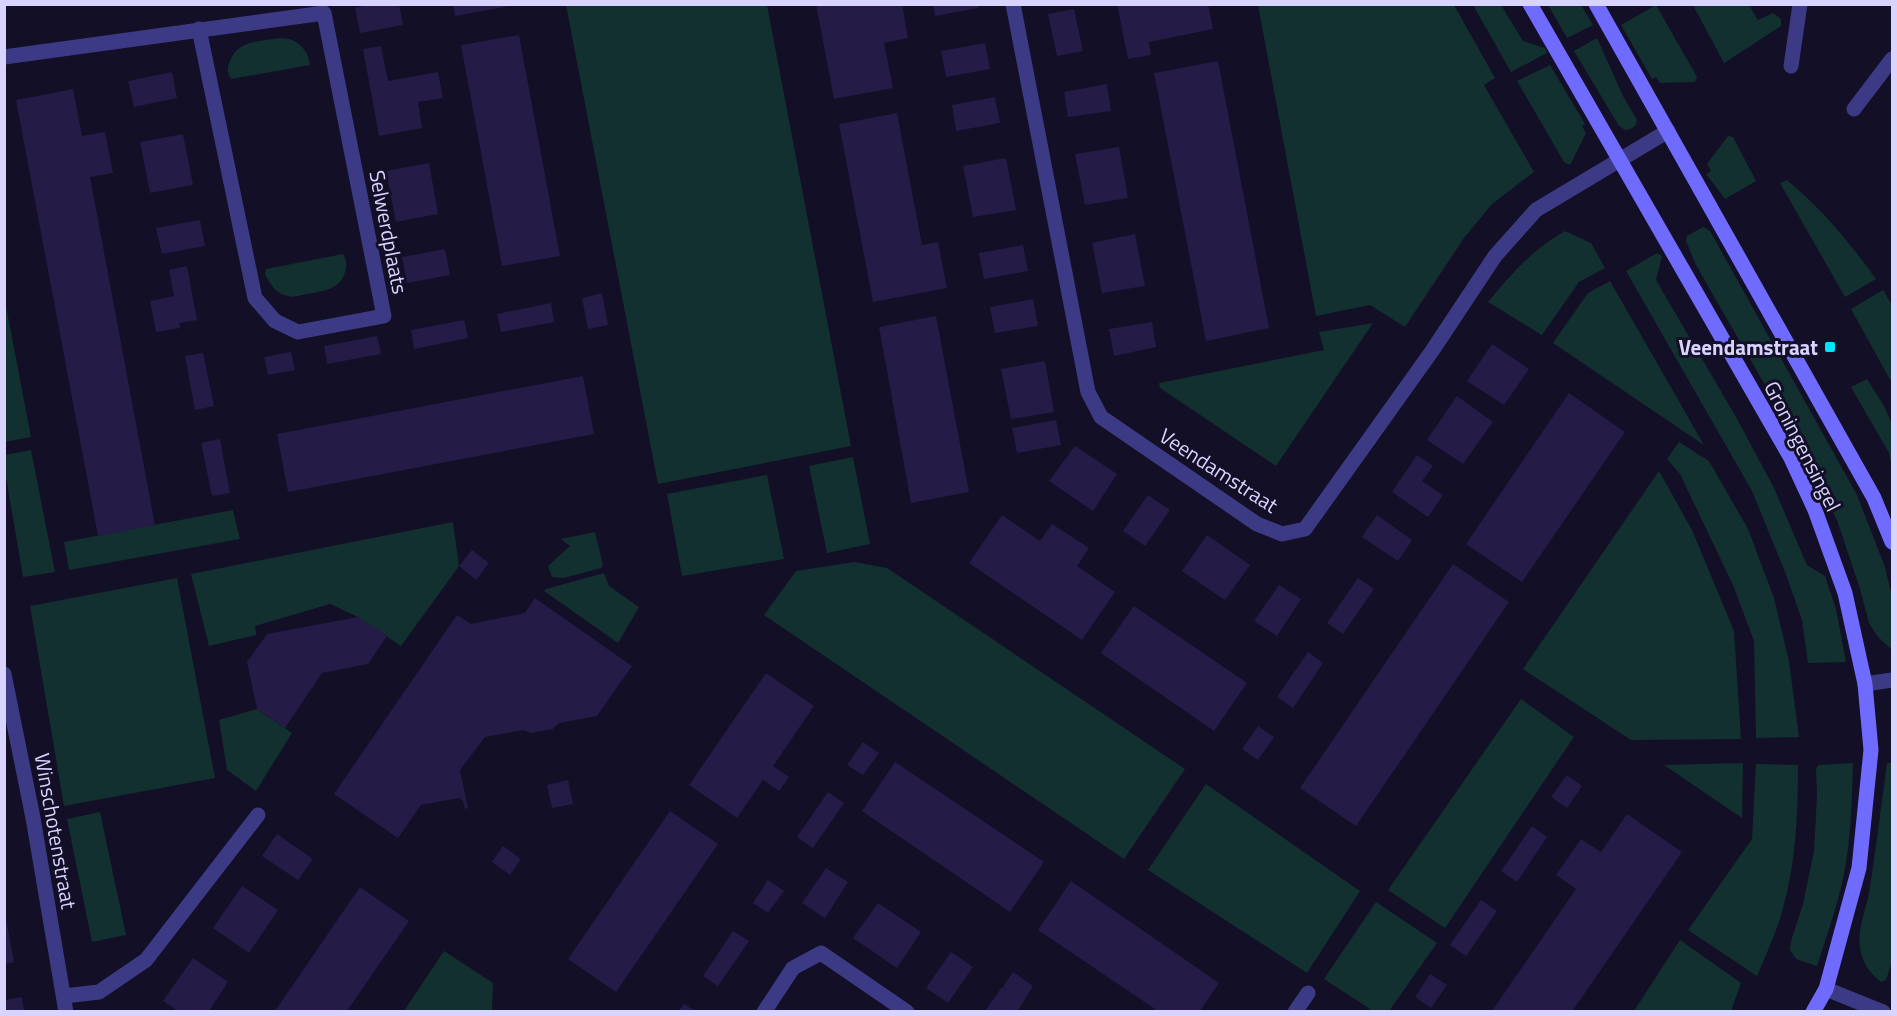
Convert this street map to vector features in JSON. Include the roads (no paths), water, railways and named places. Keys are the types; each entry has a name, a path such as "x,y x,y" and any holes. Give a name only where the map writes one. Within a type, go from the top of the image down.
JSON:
{"street":[{"name":"Veendamstraat","path":"1013,4 1088,392 1101,417 1257,524 1282,534 1305,529 1432,351 1495,256 1536,210 1668,130"},
{"name":"Groningensingel","path":"1530,4 1791,458 1815,510 1845,593 1865,684 1871,750 1859,868 1826,989 1813,1011"},
{"name":"Groningensingel","path":"1596,4 1868,487 1893,542"},
{"path":"1791,66 1800,4"},
{"name":"Selwerdplaats","path":"4,57 199,30 324,13 384,316 298,332 275,321 255,298 199,30"},
{"path":"1854,109 1893,59"},
{"name":"Winschotenstraat","path":"4,674 33,818 66,1011"},
{"path":"1865,684 1893,680"},
{"path":"64,996 99,992 146,960 258,815"},
{"path":"764,1011 793,968 821,953 907,1011"},
{"path":"1826,989 1883,1011"},
{"path":"1295,1011 1308,993"}],"place":[{"name":"Veendamstraat","path":"1830,347"}]}
